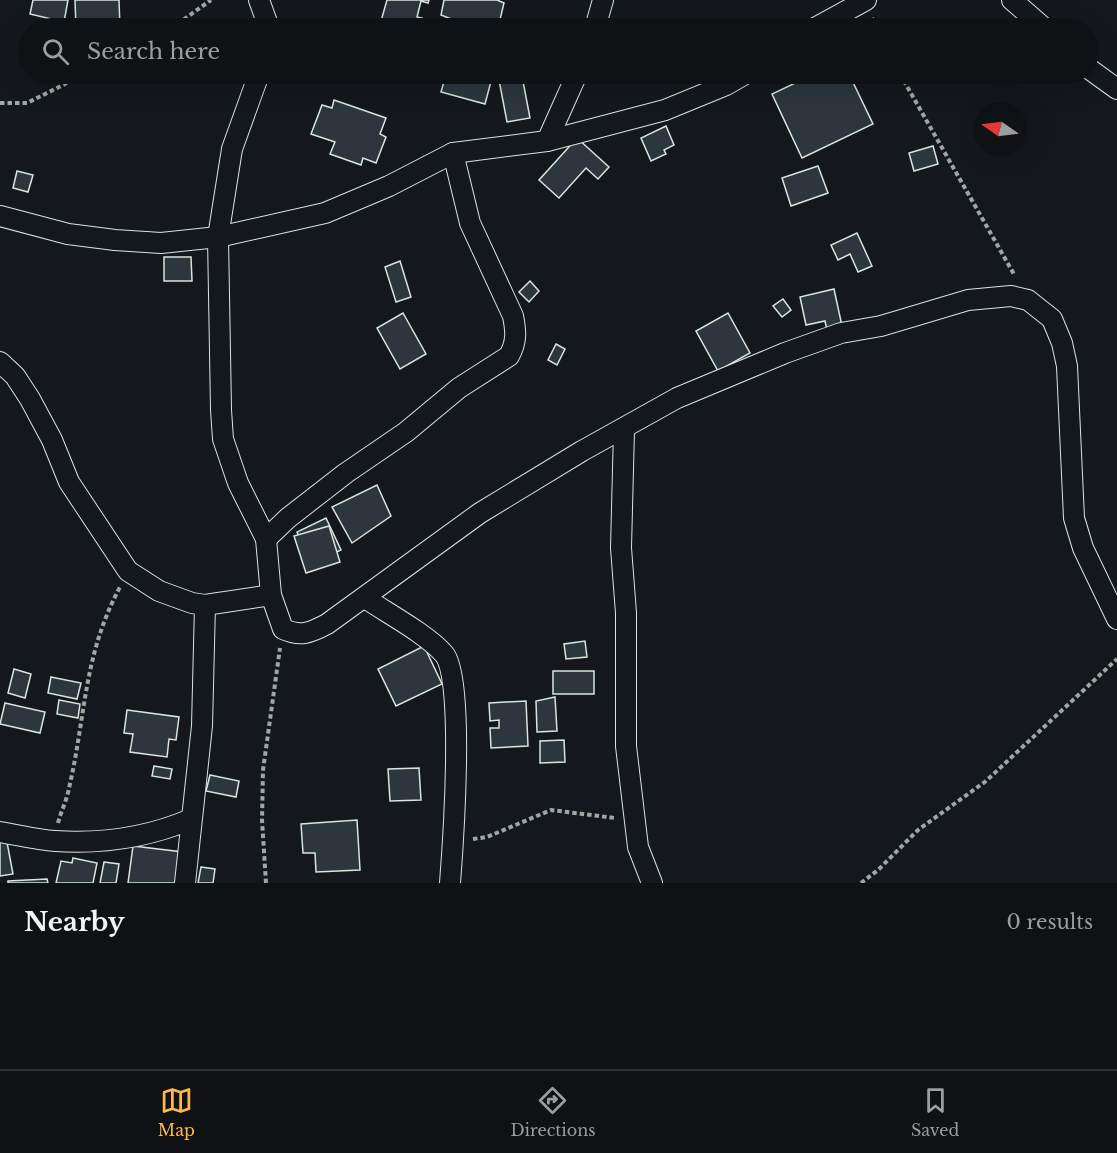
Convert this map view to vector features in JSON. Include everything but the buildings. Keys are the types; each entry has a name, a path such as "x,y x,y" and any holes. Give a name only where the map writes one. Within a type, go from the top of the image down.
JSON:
{"street":[{"path":"259,0 265,18"},
{"path":"598,18 603,0"},
{"path":"834,18 866,0"},
{"path":"1012,0 1033,18"},
{"path":"1099,76 1117,89"},
{"path":"255,84 232,149 218,237 223,438 238,483 266,539 271,595 283,629 296,634 309,633 365,598 480,513 582,451 687,394 785,352 841,333 881,326 968,300 1011,296 1028,300 1052,319 1062,343 1067,366 1074,518 1083,548 1117,619"},
{"path":"547,141 573,84"},
{"path":"0,216 68,234 115,240 161,243 218,237 333,210 389,186 453,153 547,141 665,110 728,84"},
{"path":"266,539 288,518 346,473 406,432 459,388 509,356 513,349 516,329 513,316 470,223 453,153"},
{"path":"0,362 15,376 30,399 52,440 72,488 128,571 175,599 205,605 271,595"},
{"path":"624,430 621,548 626,613 626,746 638,847 652,883"},
{"path":"365,598 445,654 450,665 455,728 454,828 450,883"},
{"path":"185,883 203,715 205,605"},
{"path":"0,832 54,841 87,841 164,831 191,819"}],"path":[{"path":"186,18 211,0"},
{"path":"0,103 27,103 65,84"},
{"path":"906,84 1028,300"},
{"path":"54,841 69,789 87,676 102,626 128,571"},
{"path":"266,883 262,820 263,770 283,629"},
{"path":"861,883 878,870 918,830 986,781 1117,659"},
{"path":"454,828 474,839 487,837 551,810 596,814 635,822"}]}
